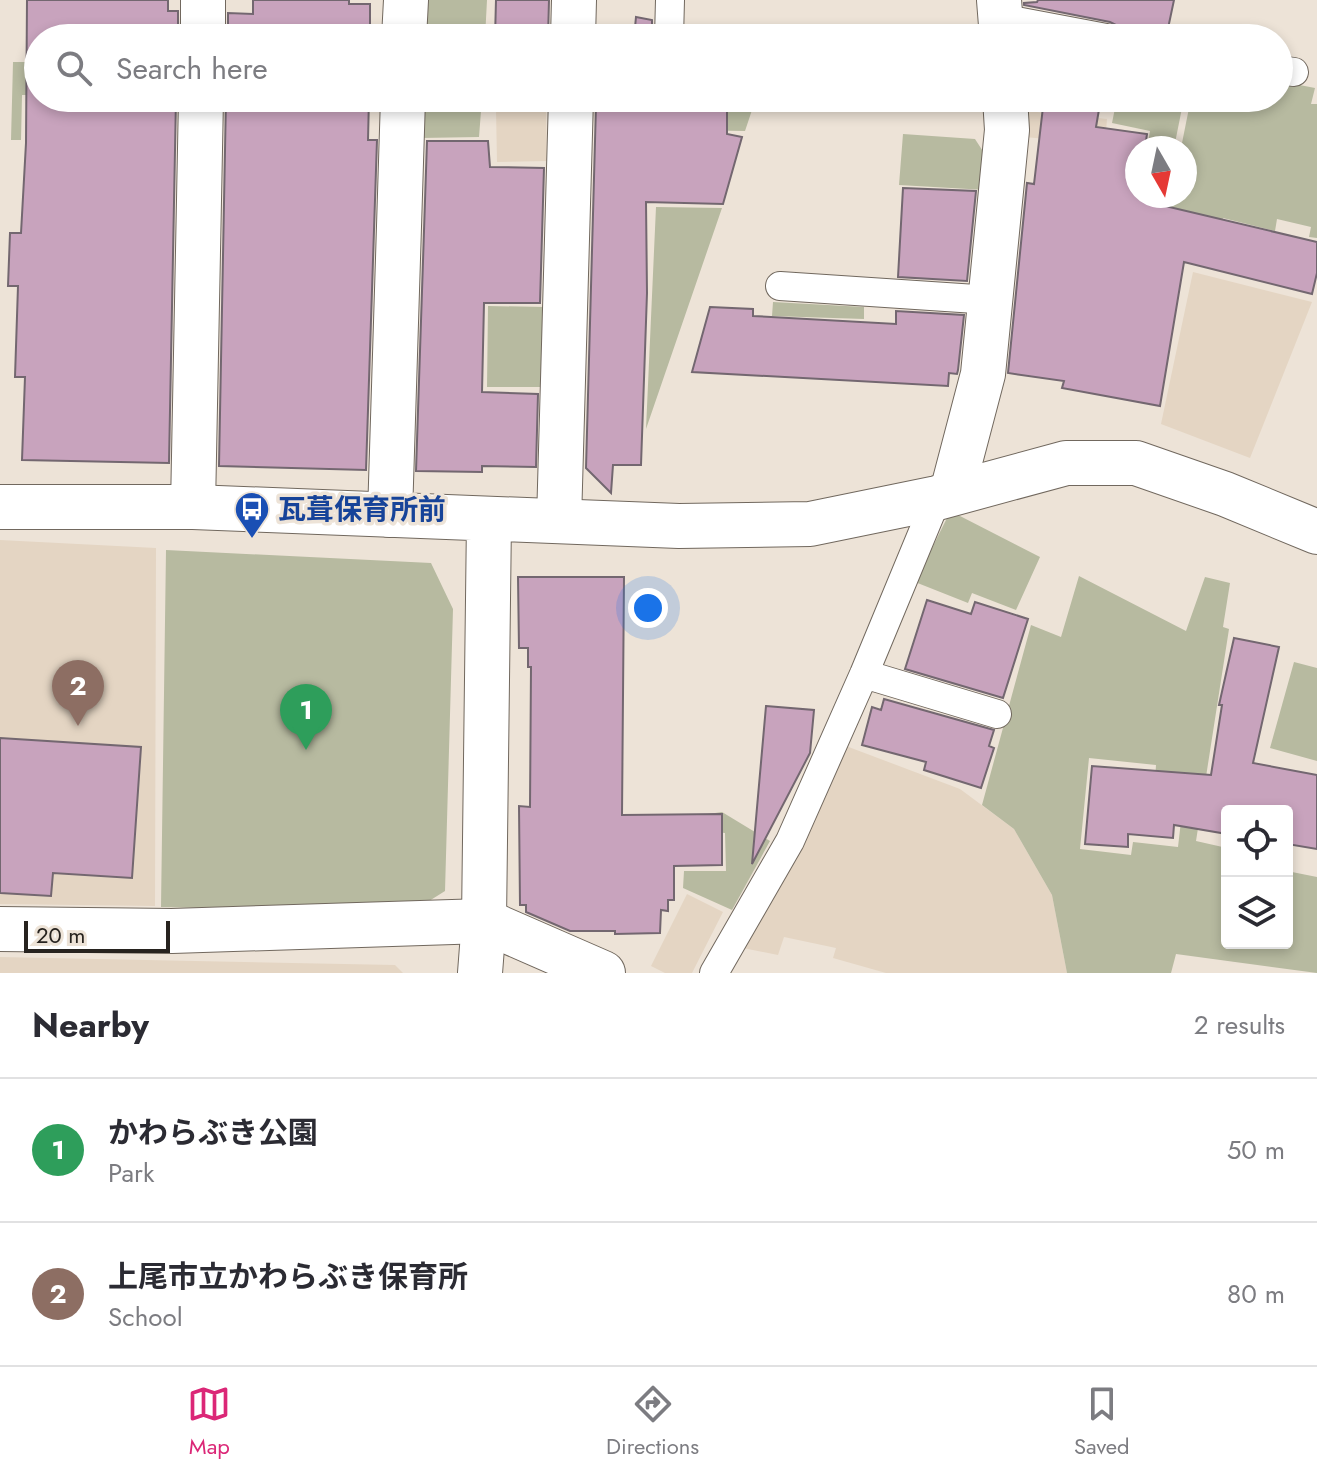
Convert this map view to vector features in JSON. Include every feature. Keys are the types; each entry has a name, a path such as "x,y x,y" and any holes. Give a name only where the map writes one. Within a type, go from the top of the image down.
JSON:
{"street":[{"path":"203,0 203,24"},
{"path":"405,24 406,0"},
{"path":"573,24 574,0"},
{"path":"193,507 201,112"},
{"path":"390,515 403,112"},
{"path":"559,521 571,112"},
{"path":"945,495 983,374 1007,130 1006,112"},
{"path":"0,507 193,507 679,526 810,524 945,495 1066,463 1136,463 1225,494 1317,532"},
{"path":"480,973 484,921 489,519"},
{"path":"0,929 172,931 484,921 603,973"}],"lane":[{"path":"669,24 670,0"},
{"path":"1000,19 1028,24"},
{"path":"780,286 991,300"},
{"path":"714,973 790,841 945,495"},
{"path":"864,674 997,714"}],"shaded area":[{"path":"496,112 546,112 547,161 497,162"},
{"path":"1027,112 1107,119 1105,144 1024,137"},
{"path":"1193,272 1312,302 1250,458 1161,424"},
{"path":"0,540 156,548 155,906 0,904"},
{"path":"846,746 960,789 1014,829 1052,895 1067,973 886,973 833,958 836,948 784,937 778,955 743,948 815,821"},
{"path":"687,894 723,912 692,973 665,973 651,966"},
{"path":"0,957 395,965 403,973 0,973"}],"green space":[{"path":"426,0 487,0 486,24 425,24"},
{"path":"13,62 24,62 21,140 11,140"},
{"path":"1293,84 1315,88 1311,104 1317,104 1317,238 1309,237 1311,227 1277,219 1275,231 1223,218 1211,266 1161,252 1170,208 1197,208 1197,136 1183,136 1188,112 1293,112"},
{"path":"421,112 481,112 479,137 420,138"},
{"path":"665,112 751,112 745,131 682,130"},
{"path":"1114,112 1181,112 1176,136 1149,136 1150,131 1112,123"},
{"path":"903,134 975,139 988,159 986,190 899,185"},
{"path":"656,207 722,208 646,429"},
{"path":"773,302 864,307 864,319 772,316"},
{"path":"488,306 545,307 543,387 487,387"},
{"path":"948,516 960,516 1040,557 1016,610 972,593 968,603 915,582"},
{"path":"166,550 431,563 453,609 445,891 410,913 161,907"},
{"path":"1079,576 1186,631 1205,577 1230,583 1223,627 1229,629 1196,841 1221,847 1221,949 1293,949 1293,872 1317,877 1317,973 1176,954 1171,973 1067,973 1052,895 1014,829 982,805 1031,625 1061,637","holes":["1089,758 1156,765 1155,782 1185,786 1178,847 1133,842 1131,855 1080,849"]},
{"path":"1294,662 1317,668 1317,761 1270,748"},
{"path":"722,812 770,841 732,910 683,888 684,871 726,871 725,833 706,831 708,814"}],"building":[{"path":"27,0 168,0 168,11 178,11 178,24 27,24"},
{"path":"253,0 349,0 349,4 370,4 370,24 228,24 228,13 253,14"},
{"path":"496,0 549,0 548,24 495,24"},
{"path":"1174,0 1169,24 1114,24 1024,5 1037,2"},
{"path":"636,17 652,20 652,24 635,24"},
{"path":"26,112 176,112 169,463 22,460 25,377 15,377 18,286 8,286 10,233 21,233"},
{"path":"226,112 369,112 368,140 377,140 366,470 219,466"},
{"path":"596,112 727,112 727,134 742,137 723,204 646,202 647,293 641,465 613,465 611,493 586,468"},
{"path":"1042,112 1099,112 1096,127 1147,134 1125,136 1125,208 1173,208 1317,242 1317,273 1312,294 1184,262 1160,406 1062,388 1064,381 1008,373 1027,183 1034,184"},
{"path":"427,141 488,141 490,167 544,168 540,303 484,303 482,392 538,394 536,467 482,466 482,472 416,471"},
{"path":"903,188 976,191 967,281 898,277"},
{"path":"710,307 753,309 753,316 896,324 896,311 964,315 957,374 949,373 948,386 692,372"},
{"path":"518,577 624,577 622,815 722,814 722,865 674,866 674,900 668,900 668,911 661,910 660,933 570,931 526,912 526,905 520,905 519,806 530,807 531,667 528,667 528,648 519,648"},
{"path":"927,600 971,614 975,602 1028,619 1003,698 905,669"},
{"path":"1234,638 1279,647 1253,763 1317,775 1317,849 1293,845 1293,805 1221,805 1221,833 1174,825 1173,838 1128,834 1128,847 1085,844 1092,766 1211,775 1222,705 1219,705"},
{"path":"884,699 994,730 989,746 994,748 981,788 924,770 926,762 862,745 872,707 881,710"},
{"path":"766,706 814,710 810,753 752,864"},
{"path":"0,738 141,747 132,878 53,873 51,896 0,893"}],"place":[{"name":"瓦葺保育所前","path":"252,540"},
{"name":"上尾市立かわらぶき保育所","path":"78,726"},
{"name":"かわらぶき公園","path":"306,750"}]}
